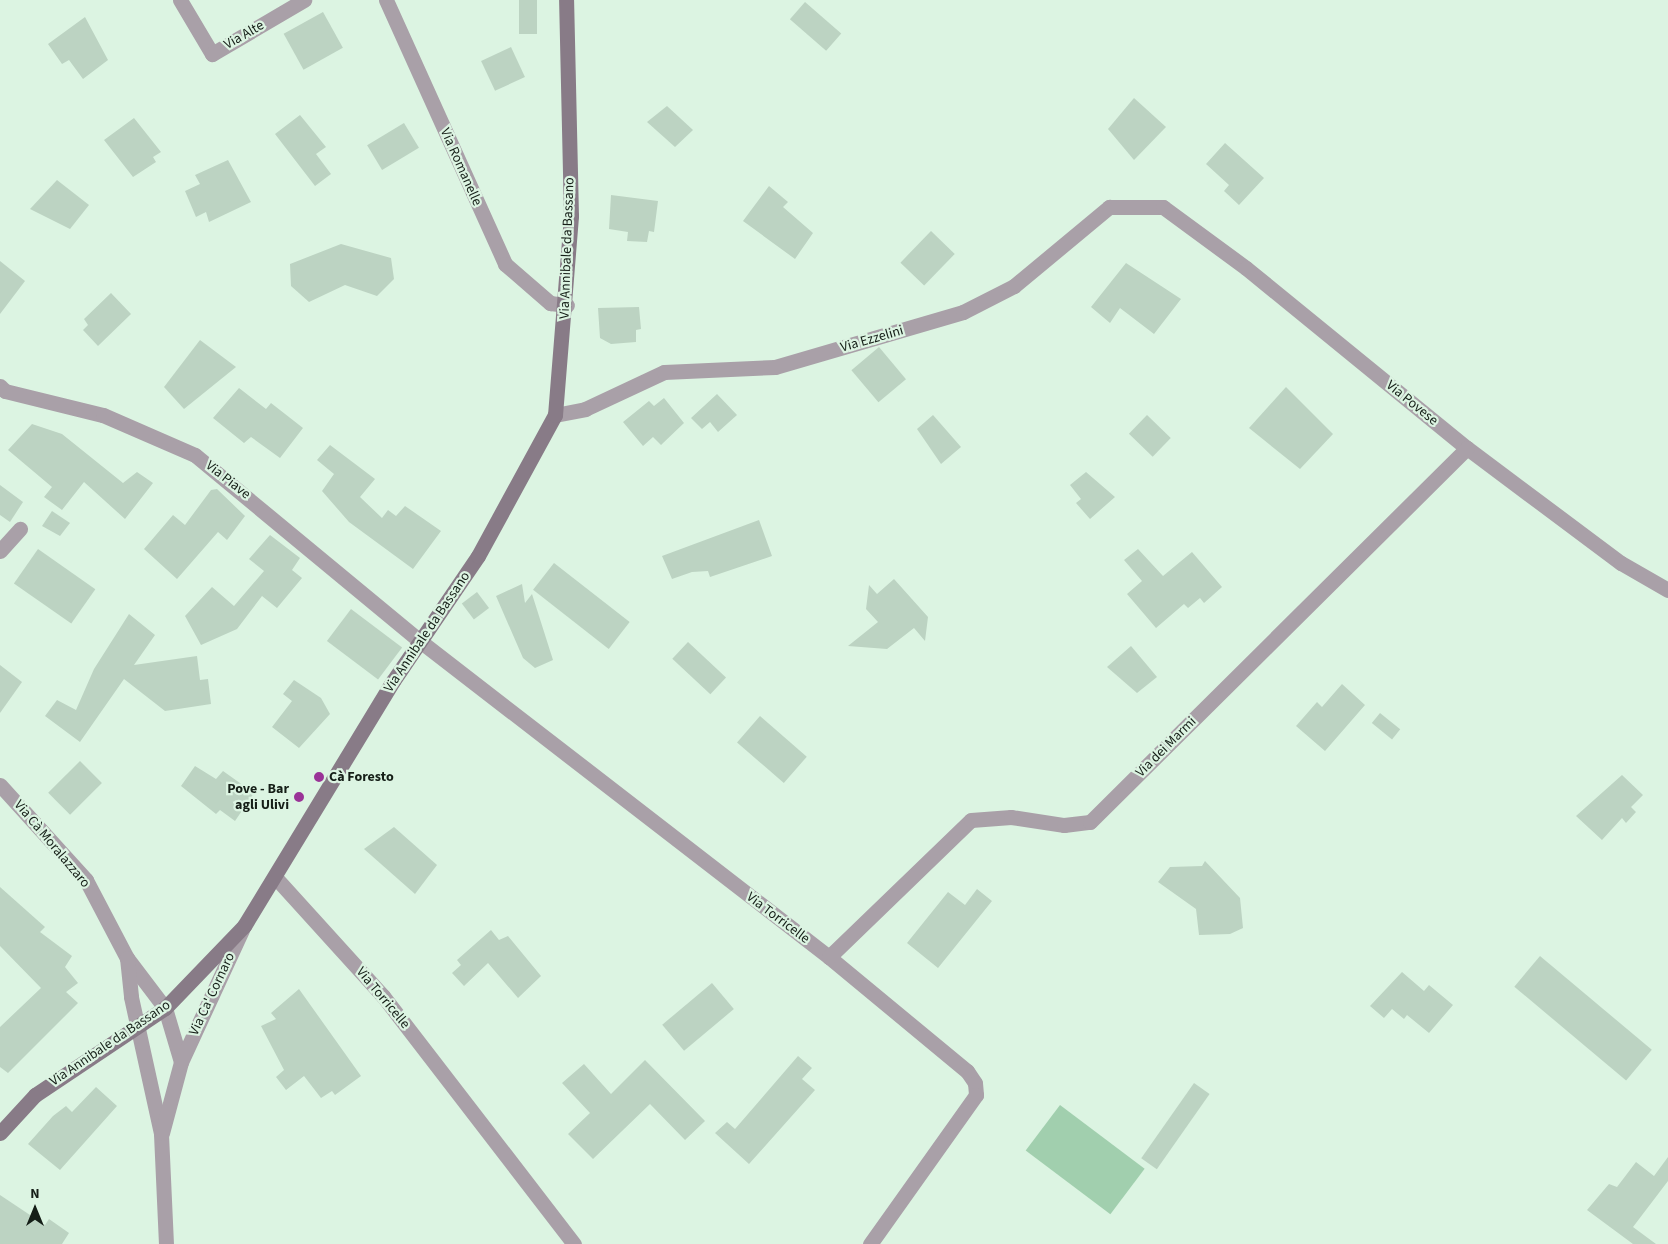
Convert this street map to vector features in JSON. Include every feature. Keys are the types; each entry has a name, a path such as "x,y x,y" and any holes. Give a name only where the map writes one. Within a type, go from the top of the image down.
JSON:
{"street":[{"name":"Via Alte","path":"180,0 212,54 304,0"},
{"name":"Via Romanelle","path":"386,0 505,264 550,302 567,305"},
{"name":"Via Annibale da Bassano","path":"0,1133 35,1096 165,1008 244,926 420,641 478,556 555,415 567,305 571,216 566,0"},
{"name":"Via Ezzelini","path":"555,415 585,409 664,372 775,367 963,312 1014,286 1109,207 1163,207"},
{"name":"Via Povese","path":"1163,207 1246,268 1467,448 1621,562 1668,590"},
{"name":"Via Piave","path":"0,386 5,391 103,416 195,454 420,641"},
{"name":"Via dei Marmi","path":"829,957 971,820 1011,817 1064,825 1090,822 1467,448"},
{"path":"0,551 20,529"},
{"name":"Via Torricelle","path":"420,641 829,957 967,1071 975,1083 976,1095 870,1244"},
{"name":"Via Cà Moralazzaro","path":"0,785 86,880 127,958 165,1008"},
{"name":"Via Torricelle","path":"275,877 383,996 574,1244"},
{"name":"Via Ca' Cornaro","path":"161,1134 181,1062 244,926"},
{"name":"Via Cà Moralazzaro","path":"127,958 138,1027"},
{"name":"Via Ca' Cornaro","path":"165,1008 181,1062"},
{"name":"Via Ca' Cornaro","path":"138,1027 161,1134 166,1244"}],"green space":[{"path":"1060,1105 1145,1169 1110,1214 1026,1151"}],"building":[{"path":"519,0 537,0 537,34 519,34"},
{"path":"805,2 841,33 826,51 790,19"},
{"path":"323,12 343,48 304,70 284,34"},
{"path":"85,17 108,60 83,79 69,60 62,64 48,44"},
{"path":"511,47 525,77 495,91 481,61"},
{"path":"1134,98 1166,127 1134,160 1108,129"},
{"path":"667,106 693,130 675,147 647,122"},
{"path":"300,115 326,147 316,154 331,174 315,186 275,134"},
{"path":"134,118 161,152 153,157 156,162 133,177 104,140"},
{"path":"404,123 419,148 382,170 367,145"},
{"path":"1225,143 1264,178 1239,205 1224,191 1229,185 1206,164"},
{"path":"228,160 251,202 209,222 206,212 196,217 185,191 200,184 195,175"},
{"path":"57,180 89,205 70,229 30,209"},
{"path":"769,186 788,202 783,207 813,233 795,259 743,221"},
{"path":"611,195 658,201 654,232 649,231 647,242 627,241 628,232 609,229"},
{"path":"931,231 955,254 924,286 900,263"},
{"path":"341,244 391,258 394,279 377,296 345,285 309,302 291,286 290,264"},
{"path":"0,261 25,281 0,314"},
{"path":"1126,263 1181,299 1154,334 1120,308 1110,323 1091,307"},
{"path":"111,293 131,314 98,346 83,330 88,325 84,319"},
{"path":"639,307 641,329 636,330 636,342 611,344 600,338 598,308"},
{"path":"200,340 236,367 184,409 164,387"},
{"path":"879,347 906,379 878,402 851,370"},
{"path":"1286,387 1333,434 1300,469 1249,428"},
{"path":"239,388 266,409 271,403 303,428 280,458 251,437 244,443 213,418"},
{"path":"717,394 737,415 718,432 710,422 702,429 691,418"},
{"path":"664,398 684,423 661,445 653,437 643,446 623,422 649,401 654,406"},
{"path":"933,415 961,447 941,464 917,429"},
{"path":"1147,415 1171,438 1153,457 1129,434"},
{"path":"32,424 62,434 123,483 137,472 153,483 125,519 84,482 62,510 44,497 52,487 8,450"},
{"path":"330,445 375,479 360,497 382,518 388,510 396,516 405,506 441,531 413,569 349,522 322,491 334,474 317,460"},
{"path":"1086,472 1115,497 1090,519 1076,503 1081,499 1070,485"},
{"path":"0,485 23,502 10,522 0,515"},
{"path":"217,489 245,516 227,540 218,532 177,579 144,549 173,515 185,525 211,490"},
{"path":"52,511 70,523 60,536 42,526"},
{"path":"759,520 772,556 710,577 708,571 692,572 672,579 662,556"},
{"path":"270,535 300,558 292,570 302,578 277,608 262,596 237,629 201,645 185,616 212,587 234,606 264,571 249,559"},
{"path":"38,549 95,589 71,624 14,583"},
{"path":"1138,549 1163,576 1192,552 1222,587 1204,603 1200,598 1188,608 1184,604 1156,628 1127,594 1142,581 1124,560"},
{"path":"554,563 630,622 609,649 533,590"},
{"path":"894,579 928,617 925,641 914,628 887,649 848,646 878,622 866,609 869,585 877,594"},
{"path":"522,584 525,603 532,594 553,660 535,668 523,658 496,596"},
{"path":"477,592 489,608 474,619 462,603"},
{"path":"351,609 402,648 378,679 327,641"},
{"path":"129,614 155,635 134,665 197,656 200,680 208,679 211,704 165,711 124,679 80,742 45,716 57,700 76,710 94,669"},
{"path":"688,642 726,677 710,694 672,659"},
{"path":"1131,646 1157,677 1137,693 1107,667"},
{"path":"0,665 22,682 0,713"},
{"path":"294,680 321,698 330,714 299,748 272,727 292,701 283,694"},
{"path":"1342,684 1365,705 1325,751 1296,726 1317,702 1322,707"},
{"path":"1380,713 1400,729 1392,739 1372,723"},
{"path":"760,716 807,757 784,783 737,742"},
{"path":"80,761 102,783 70,815 48,793"},
{"path":"195,766 216,779 223,771 254,793 235,821 220,810 216,814 181,786"},
{"path":"1622,775 1643,795 1631,807 1636,812 1626,823 1622,818 1602,840 1576,816"},
{"path":"394,827 437,865 415,894 364,849"},
{"path":"1205,861 1240,898 1243,928 1230,934 1199,935 1196,909 1158,882 1170,867 1202,866"},
{"path":"0,887 45,927 40,932 72,956 65,967 78,983 66,992 78,1003 8,1073 0,1067 0,1027 41,988 0,946"},
{"path":"977,889 992,901 938,968 907,943 948,892 965,905"},
{"path":"491,930 499,940 508,936 541,976 518,998 488,963 464,986 452,973 461,965 457,960"},
{"path":"1540,956 1652,1050 1626,1080 1514,987"},
{"path":"1402,972 1424,991 1429,985 1453,1005 1429,1033 1407,1015 1404,1019 1392,1009 1384,1018 1370,1006"},
{"path":"712,983 734,1009 684,1051 662,1025"},
{"path":"299,989 361,1076 335,1095 332,1091 321,1098 304,1076 286,1090 276,1077 284,1070 261,1026 276,1019 271,1013"},
{"path":"798,1056 812,1068 802,1079 815,1090 749,1164 715,1133 727,1122 735,1129"},
{"path":"645,1060 705,1121 685,1140 650,1104 593,1159 568,1134 590,1113 562,1083 584,1064 611,1094"},
{"path":"1194,1083 1210,1094 1157,1169 1141,1158"},
{"path":"96,1087 117,1106 60,1170 28,1144 53,1116 66,1106 72,1112"},
{"path":"1668,1157 1668,1181 1633,1227 1656,1244 1633,1244 1587,1210 1609,1184 1617,1187 1636,1162 1654,1176"},
{"path":"0,1195 45,1225 49,1219 69,1233 62,1244 0,1244"}],"place":[{"name":"Cà Foresto","path":"319,777"},
{"name":"Pove - Bar agli Ulivi","path":"299,797"}]}
